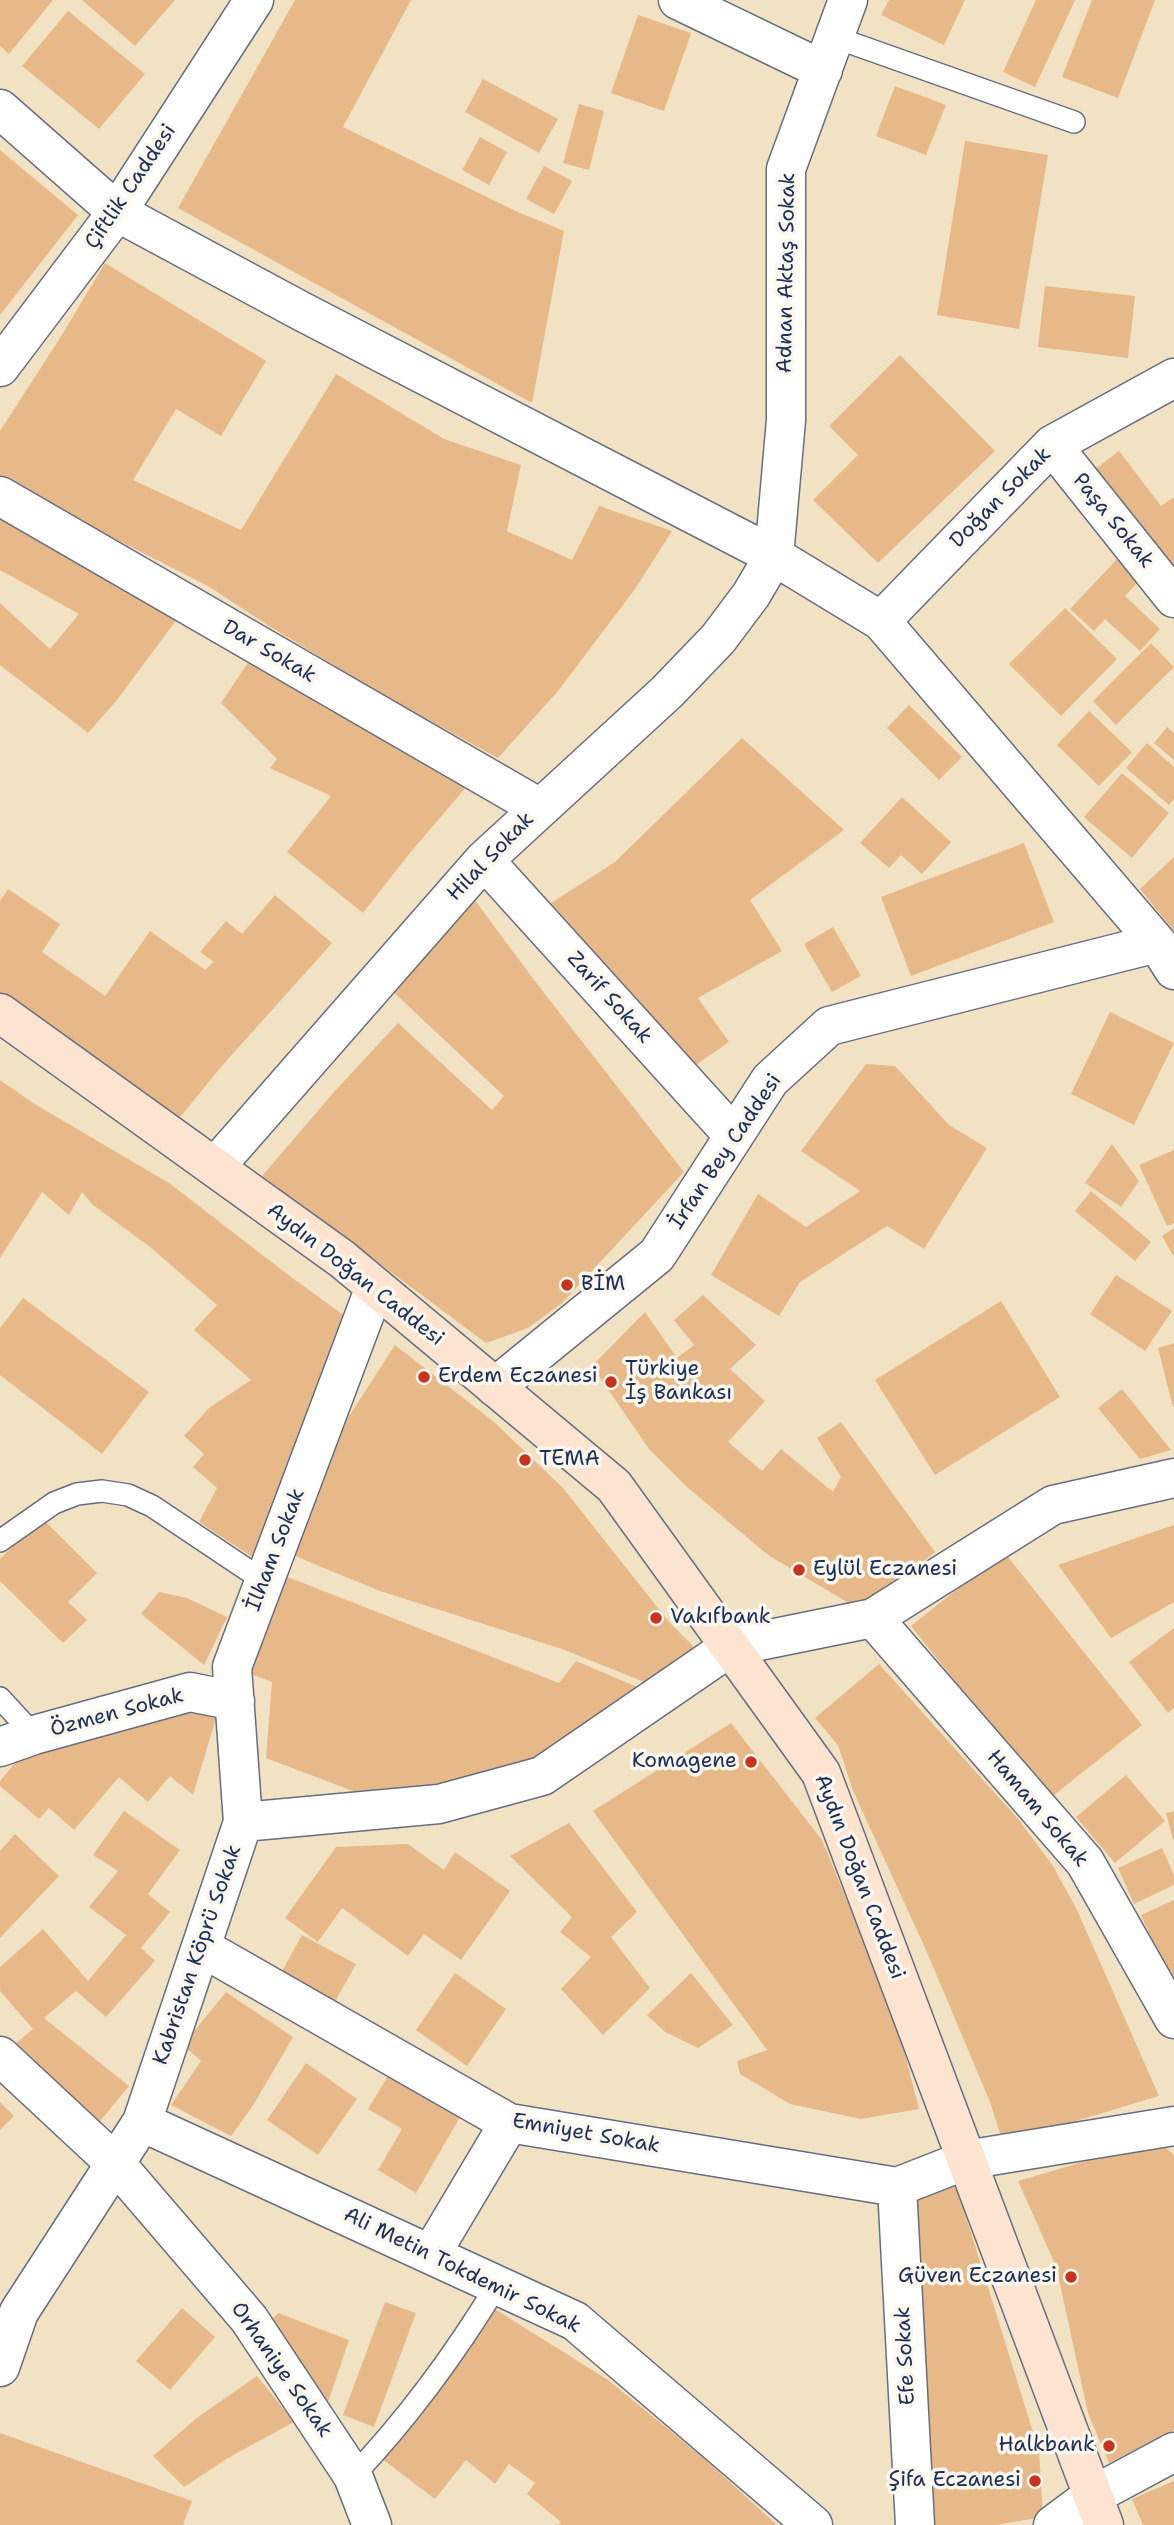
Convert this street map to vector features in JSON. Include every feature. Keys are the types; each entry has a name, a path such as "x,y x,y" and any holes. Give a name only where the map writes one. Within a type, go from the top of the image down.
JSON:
{"main road":[{"name":"Aydın Doğan Caddesi","path":"0,1013 342,1259 614,1486 821,1773 1098,2511"}],"street":[{"name":"Çiftlik Caddesi","path":"0,368 117,212 254,0"},
{"path":"678,0 828,54"},
{"name":"Adnan Aktaş Sokak","path":"774,556 786,421 786,169 848,0"},
{"path":"0,109 117,212 301,311 774,556 881,621 1165,957"},
{"name":"Doğan Sokak","path":"881,621 1052,445 1174,378"},
{"name":"Paşa Sokak","path":"1052,445 1174,598"},
{"name":"Dar Sokak","path":"0,496 538,807"},
{"name":"Hilal Sokak","path":"215,1167 484,860 538,807 667,692 718,639 751,595 774,556"},
{"name":"Zarif Sokak","path":"484,860 734,1136"},
{"name":"İrfan Bey Caddesi","path":"495,1387 657,1255 770,1080 829,1026 1165,957"},
{"name":"İlham Sokak","path":"243,1822 232,1667 376,1287"},
{"path":"730,1647 873,1618 1052,1505 1174,1478"},
{"name":"Hamam Sokak","path":"873,1618 1085,1862 1174,2019"},
{"name":"Kabristan Köprü Sokak","path":"0,2367 19,2312 142,2122 243,1822 439,1804 542,1776 730,1647"},
{"name":"Özmen Sokak","path":"17,1741 190,1692 235,1701"},
{"name":"Emniyet Sokak","path":"201,1947 509,2123 897,2187"},
{"name":"Orhaniye Sokak","path":"0,2056 116,2164 249,2319 353,2476 372,2525"},
{"name":"Ali Metin Tokdemir Sokak","path":"142,2122 575,2321 813,2525"},
{"path":"431,2254 509,2123"},
{"path":"897,2187 966,2160 1174,2126"},
{"name":"Efe Sokak","path":"897,2187 915,2525"},
{"path":"1053,2525 1098,2511 1174,2452"}],"lane":[{"path":"828,54 1073,122"},
{"path":"0,1541 54,1503 77,1493 102,1491 128,1495 152,1506 264,1581"},
{"path":"0,1698 17,1741"},
{"path":"353,2476 417,2403 459,2346 497,2285"}],"building":[{"path":"0,0 53,0 9,54 0,46"},
{"path":"82,0 175,0 135,46"},
{"path":"295,0 411,0 343,127 520,213 564,231 532,403 178,208"},
{"path":"889,0 965,0 944,45 881,15"},
{"path":"1036,0 1075,0 1035,87 1003,72"},
{"path":"1092,0 1155,0 1118,98 1062,77"},
{"path":"68,11 145,74 99,129 22,66"},
{"path":"638,15 691,33 664,111 611,93"},
{"path":"483,79 558,119 539,153 465,112"},
{"path":"895,86 946,105 926,155 876,136"},
{"path":"579,104 604,111 589,170 563,163"},
{"path":"480,137 507,152 489,185 462,170"},
{"path":"965,141 1048,155 1019,329 937,315"},
{"path":"0,150 78,215 0,315"},
{"path":"544,166 572,181 554,214 526,199"},
{"path":"105,263 266,361 221,436 176,409 133,480 241,530 336,374 444,439 521,465 507,531 572,560 599,506 672,531 635,589 558,691 498,758 390,699 208,586 74,518 0,475 0,431"},
{"path":"1045,286 1135,296 1128,358 1038,347"},
{"path":"900,355 995,451 878,563 813,500 858,455 829,426"},
{"path":"1119,451 1161,506 1174,497 1174,575 1094,470"},
{"path":"0,513 180,615 117,700 88,733 0,665 0,603 50,649 79,614 0,570"},
{"path":"1117,559 1139,581 1125,596 1160,629 1140,651 1105,619 1094,631 1070,609"},
{"path":"1065,608 1117,659 1061,716 1009,664"},
{"path":"1151,643 1174,667 1116,725 1093,701"},
{"path":"253,655 468,785 363,913 287,852 331,796 270,768 277,759 221,703"},
{"path":"909,705 962,757 939,780 887,728"},
{"path":"1089,711 1132,752 1099,786 1057,745"},
{"path":"1167,727 1174,733 1174,760 1154,743"},
{"path":"742,738 844,830 750,900 782,951 698,998 729,1042 687,1071 657,1026 551,903 615,862"},
{"path":"1147,743 1174,767 1174,799 1169,805 1126,768"},
{"path":"1122,773 1169,813 1132,858 1084,817"},
{"path":"902,797 951,842 922,874 901,855 889,868 860,843"},
{"path":"1024,843 1054,922 911,976 881,897"},
{"path":"1174,857 1174,931 1140,889"},
{"path":"8,889 60,924 42,952 105,996 150,931 205,970 214,962 200,952 226,921 242,934 275,895 332,943 221,1067 177,1121 0,994 0,901"},
{"path":"471,895 684,1172 562,1303 528,1328 486,1343 262,1176 398,1023 492,1110 504,1096 387,986"},
{"path":"833,927 861,976 832,992 804,944"},
{"path":"1110,1012 1174,1043 1134,1125 1071,1094"},
{"path":"866,1064 895,1066 949,1125 987,1148 924,1249 887,1226 800,1282 779,1316 711,1275 758,1194 806,1227 860,1191 801,1151"},
{"path":"0,1080 33,1103 169,1183 356,1324 254,1558 199,1522 217,1488 193,1467 204,1454 184,1436 209,1408 251,1380 194,1330 217,1305 150,1247 93,1205 82,1192 69,1215 42,1192 0,1258"},
{"path":"1112,1144 1139,1181 1121,1207 1085,1183"},
{"path":"1174,1150 1174,1223 1167,1226 1139,1165"},
{"path":"1091,1191 1151,1242 1135,1261 1075,1211"},
{"path":"1174,1228 1174,1257 1162,1236"},
{"path":"1116,1275 1172,1311 1145,1351 1090,1314"},
{"path":"703,1295 756,1345 730,1369 765,1401 728,1442 762,1471 781,1449 833,1492 841,1477 817,1438 841,1422 935,1552 914,1569 885,1586 862,1611 768,1555 687,1487 649,1449 592,1366 645,1312 677,1358 694,1345 674,1320"},
{"path":"23,1298 149,1392 102,1454 0,1375 0,1328"},
{"path":"1001,1301 1060,1397 935,1475 875,1380"},
{"path":"1174,1343 1174,1407 1173,1407 1158,1348"},
{"path":"395,1345 494,1422 563,1488 669,1622 701,1654 659,1688 562,1649 380,1591 285,1552 335,1438"},
{"path":"1122,1389 1171,1450 1140,1459 1098,1408"},
{"path":"42,1518 97,1573 68,1602 87,1620 63,1643 0,1581 0,1559"},
{"path":"1174,1525 1174,1602 1111,1638 1058,1565"},
{"path":"1004,1552 1142,1725 1049,1799 911,1626"},
{"path":"285,1576 559,1683 576,1661 649,1692 549,1758 431,1794 374,1799 266,1758 272,1682 248,1673"},
{"path":"159,1592 187,1598 227,1617 204,1665 141,1614"},
{"path":"1174,1628 1174,1708 1168,1713 1129,1662"},
{"path":"879,1664 1019,1820 1053,1866 1077,1910 1159,2096 1003,2143 990,2102 926,1950 853,1791 838,1745 815,1718"},
{"path":"170,1705 216,1718 193,1795 170,1776 148,1802 119,1777 74,1830 49,1808 39,1819 0,1786 0,1781 29,1746"},
{"path":"731,1723 822,1840 897,2023 919,2109 861,2119 790,2104 740,2074 737,2061 767,2050 593,1811"},
{"path":"1126,1775 1165,1821 1115,1863 1076,1817"},
{"path":"124,1811 180,1850 148,1894 170,1912 141,1948 155,1961 106,2017 76,1991 44,2018 129,2086 92,2131 10,2048 33,2029 0,1991 0,1967 43,1929 88,1981 126,1935 89,1907 118,1871 93,1855"},
{"path":"1174,1811 1174,1839 1173,1840 1166,1813"},
{"path":"569,1823 637,1912 611,1937 650,1988 603,2035 561,1989 591,1957 560,1932 572,1917 510,1856"},
{"path":"15,1834 59,1876 0,1938 0,1851"},
{"path":"408,1844 444,1870 455,1852 510,1891 461,1960 424,1934 408,1956 342,1908 318,1942 285,1918 336,1847"},
{"path":"1162,1848 1174,1875 1174,1885 1134,1904 1118,1868"},
{"path":"1174,1900 1174,1989 1141,1915"},
{"path":"302,1935 356,1964 331,2009 277,1980"},
{"path":"455,1973 506,2009 467,2066 416,2030"},
{"path":"691,1973 733,2025 698,2048 665,2032 647,2015"},
{"path":"226,1992 293,2037 254,2104 231,2136 171,2105 201,2061 183,2045"},
{"path":"306,2063 357,2099 318,2155 267,2120"},
{"path":"394,2066 466,2107 416,2193 378,2170 402,2129 368,2109"},
{"path":"0,2102 14,2116 0,2130"},
{"path":"1158,2140 1174,2155 1174,2430 1109,2463 1088,2413 1056,2266 1018,2181"},
{"path":"953,2175 1039,2451 1043,2517 995,2525 930,2525 908,2192"},
{"path":"385,2302 416,2313 374,2427 343,2415"},
{"path":"490,2306 608,2380 701,2456 777,2525 558,2525 561,2522 527,2494 535,2483 509,2464 495,2484 466,2460 435,2499 378,2456"},
{"path":"182,2308 215,2337 170,2390 136,2361"},
{"path":"278,2313 349,2340 325,2411 263,2329"},
{"path":"257,2376 294,2422 228,2458 184,2487 153,2456 198,2417"},
{"path":"0,2433 192,2501 183,2525 0,2525"},
{"path":"1174,2481 1174,2525 1143,2525 1132,2499"}],"place":[{"name":"BİM","path":"567,1285"},
{"name":"Erdem Eczanesi","path":"424,1377"},
{"name":"Türkiye İş Bankası","path":"611,1382"},
{"name":"TEMA","path":"525,1460"},
{"name":"Eylül Eczanesi","path":"799,1570"},
{"name":"Vakıfbank","path":"656,1618"},
{"name":"Komagene","path":"751,1762"},
{"name":"Güven Eczanesi","path":"1071,2277"},
{"name":"Halkbank","path":"1109,2446"},
{"name":"Şifa Eczanesi","path":"1035,2481"}]}
